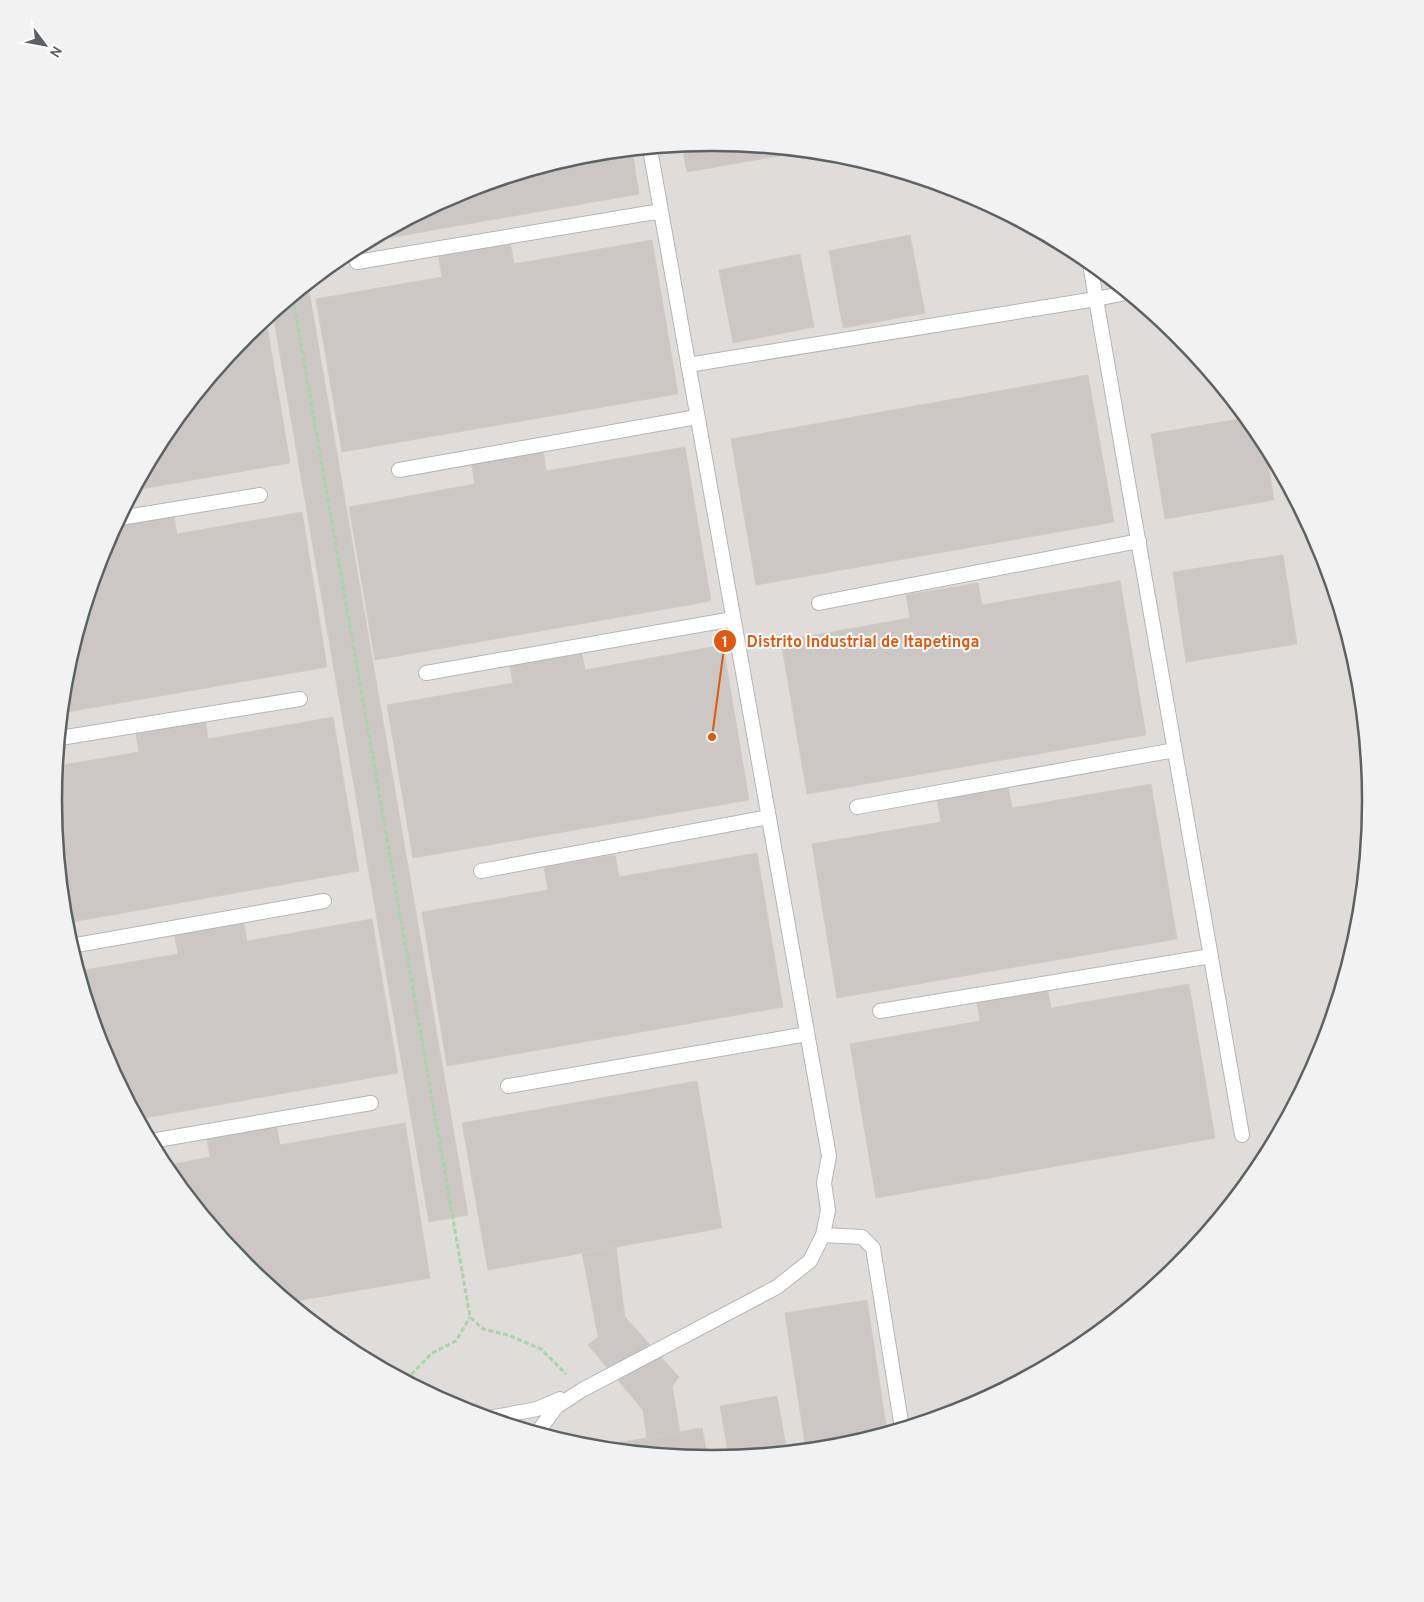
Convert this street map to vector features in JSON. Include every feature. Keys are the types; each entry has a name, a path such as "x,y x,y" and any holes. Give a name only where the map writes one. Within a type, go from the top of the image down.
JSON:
{"lane":[{"path":"502,1416 537,1409 582,1390 777,1288 810,1261 823,1236 828,1210 824,1183 829,1156 651,155"},
{"path":"356,262 661,211"},
{"path":"1092,275 1242,1135"},
{"path":"688,365 1117,294"},
{"path":"400,470 698,417"},
{"path":"128,517 260,496"},
{"path":"819,603 1139,541"},
{"path":"426,673 733,619"},
{"path":"66,737 300,699"},
{"path":"857,807 1176,750"},
{"path":"481,871 769,817"},
{"path":"79,945 324,902"},
{"path":"880,1011 1211,956"},
{"path":"508,1086 807,1034"},
{"path":"158,1140 372,1103"},
{"path":"823,1236 862,1237 873,1248 901,1422"},
{"path":"542,1427 556,1407 582,1390"}],"path":[{"path":"294,305 470,1317 483,1329 508,1335 542,1349 582,1390"},
{"path":"410,1376 432,1353 456,1341 470,1317"}],"shaded area":[{"path":"712,151 797,157 839,164 921,186 999,218 1037,239 1073,261 1140,313 1200,373 1227,406 1252,440 1295,514 1327,592 1339,633 1349,674 1356,716 1360,759 1362,801 1356,886 1349,928 1327,1010 1295,1088 1274,1126 1252,1162 1200,1229 1140,1289 1107,1316 1073,1341 999,1384 921,1416 880,1428 839,1438 797,1445 754,1449 670,1449 627,1445 585,1438 503,1416 425,1384 387,1363 351,1341 284,1289 224,1229 197,1196 172,1162 129,1088 97,1010 85,969 75,928 68,886 62,801 68,716 75,674 97,592 129,514 150,476 172,440 224,373 284,313 317,286 351,261 425,218 503,186 544,174 585,164 627,157 670,153"}],"building":[{"path":"712,151 782,156 687,172 683,152"},
{"path":"633,156 639,194 389,238 425,218 463,201 503,186 585,164"},
{"path":"910,235 925,313 843,328 829,251"},
{"path":"652,240 678,394 342,452 316,299 442,277 438,254 510,241 514,264"},
{"path":"800,254 814,327 733,343 719,270"},
{"path":"309,292 468,1215 429,1222 274,322"},
{"path":"267,329 290,463 143,489 172,440 197,406 224,373"},
{"path":"1088,375 1114,522 756,585 731,439"},
{"path":"1237,419 1269,467 1274,500 1165,519 1151,434"},
{"path":"685,447 711,601 375,660 349,507 475,484 471,461 543,449 546,471"},
{"path":"173,511 177,534 302,512 327,667 69,712 75,674 97,592 126,520"},
{"path":"1283,555 1297,644 1186,662 1173,572"},
{"path":"1120,581 1146,735 807,794 781,641 910,618 906,595 978,583 982,605"},
{"path":"723,645 749,800 413,858 387,705 513,683 509,660 581,648 585,670"},
{"path":"205,717 208,739 333,717 359,871 74,922 64,843 62,801 64,765 139,752 135,729"},
{"path":"1151,784 1177,939 837,998 812,844 941,822 937,799 1008,786 1012,808"},
{"path":"757,853 783,1007 447,1066 422,912 548,890 544,867 615,855 619,877"},
{"path":"243,919 247,941 372,919 398,1073 145,1118 129,1088 112,1050 97,1010 85,970 178,954 174,931"},
{"path":"1189,984 1215,1138 876,1198 850,1044 980,1021 976,998 1047,986 1051,1008"},
{"path":"697,1081 722,1228 488,1270 462,1123"},
{"path":"276,1123 280,1145 405,1123 430,1278 298,1301 253,1260 224,1229 174,1164 210,1157 206,1134"},
{"path":"616,1247 625,1317 679,1377 672,1386 680,1432 647,1438 643,1410 588,1345 598,1337 582,1252"},
{"path":"867,1300 886,1426 839,1438 805,1444 785,1313"},
{"path":"777,1396 786,1446 728,1450 720,1406"},
{"path":"702,1428 706,1450 670,1449 616,1443"}],"place":[{"name":"Distrito Industrial de Itapetinga","path":"712,737"}]}
